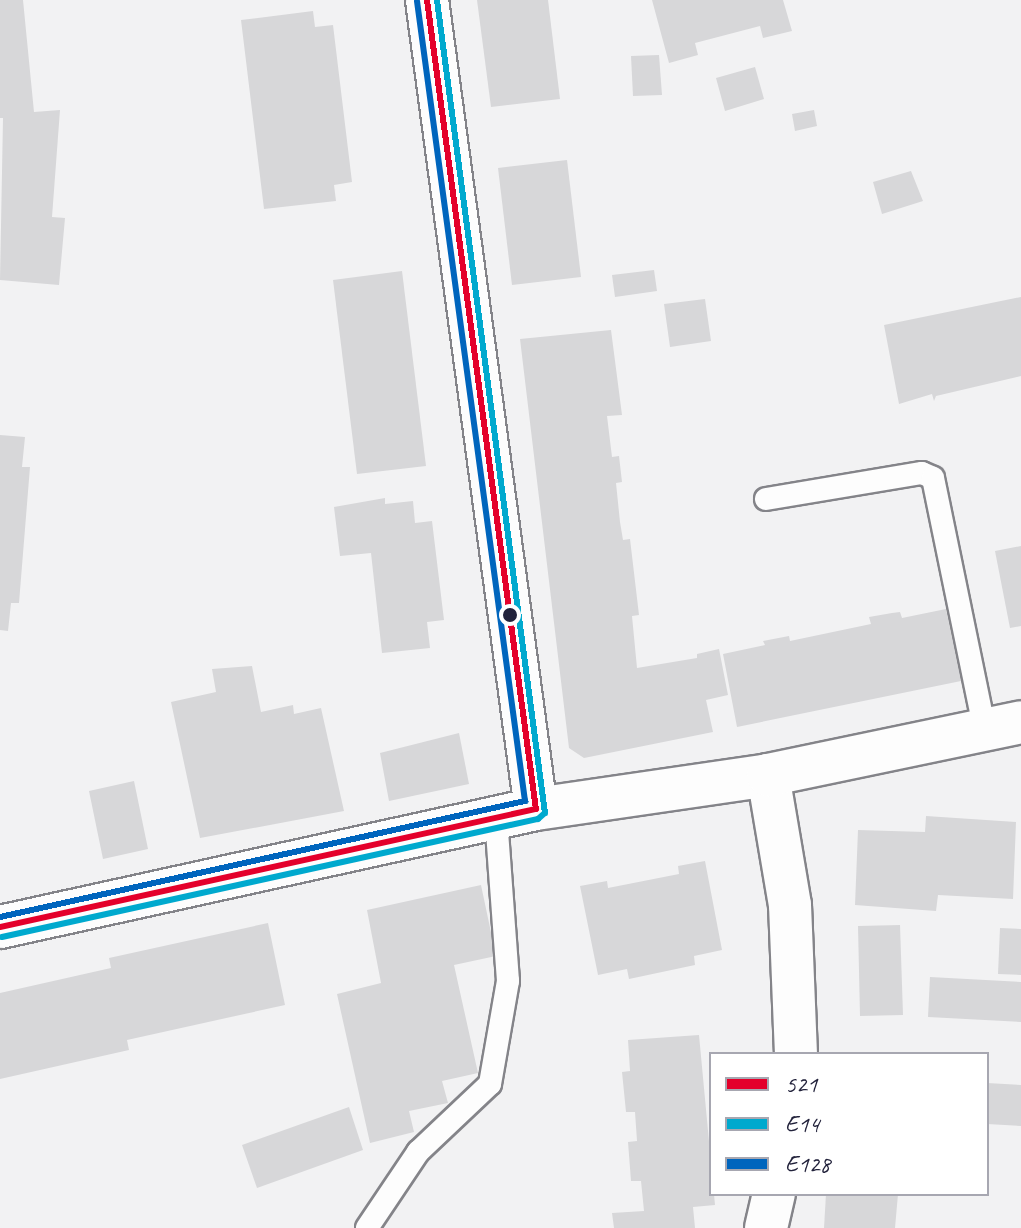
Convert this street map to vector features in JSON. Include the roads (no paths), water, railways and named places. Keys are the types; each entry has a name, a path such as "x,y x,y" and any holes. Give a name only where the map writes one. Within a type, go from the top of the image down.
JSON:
{"street":[{"path":"427,0 536,809"},
{"path":"0,927 536,809 768,775 1003,726"},
{"path":"768,775 790,905 796,1052"},
{"path":"766,1228 774,1196"}],"lane":[{"path":"766,499 922,473 933,478 1003,726"},
{"path":"367,1228 418,1152 490,1084 508,981 496,818"}]}
